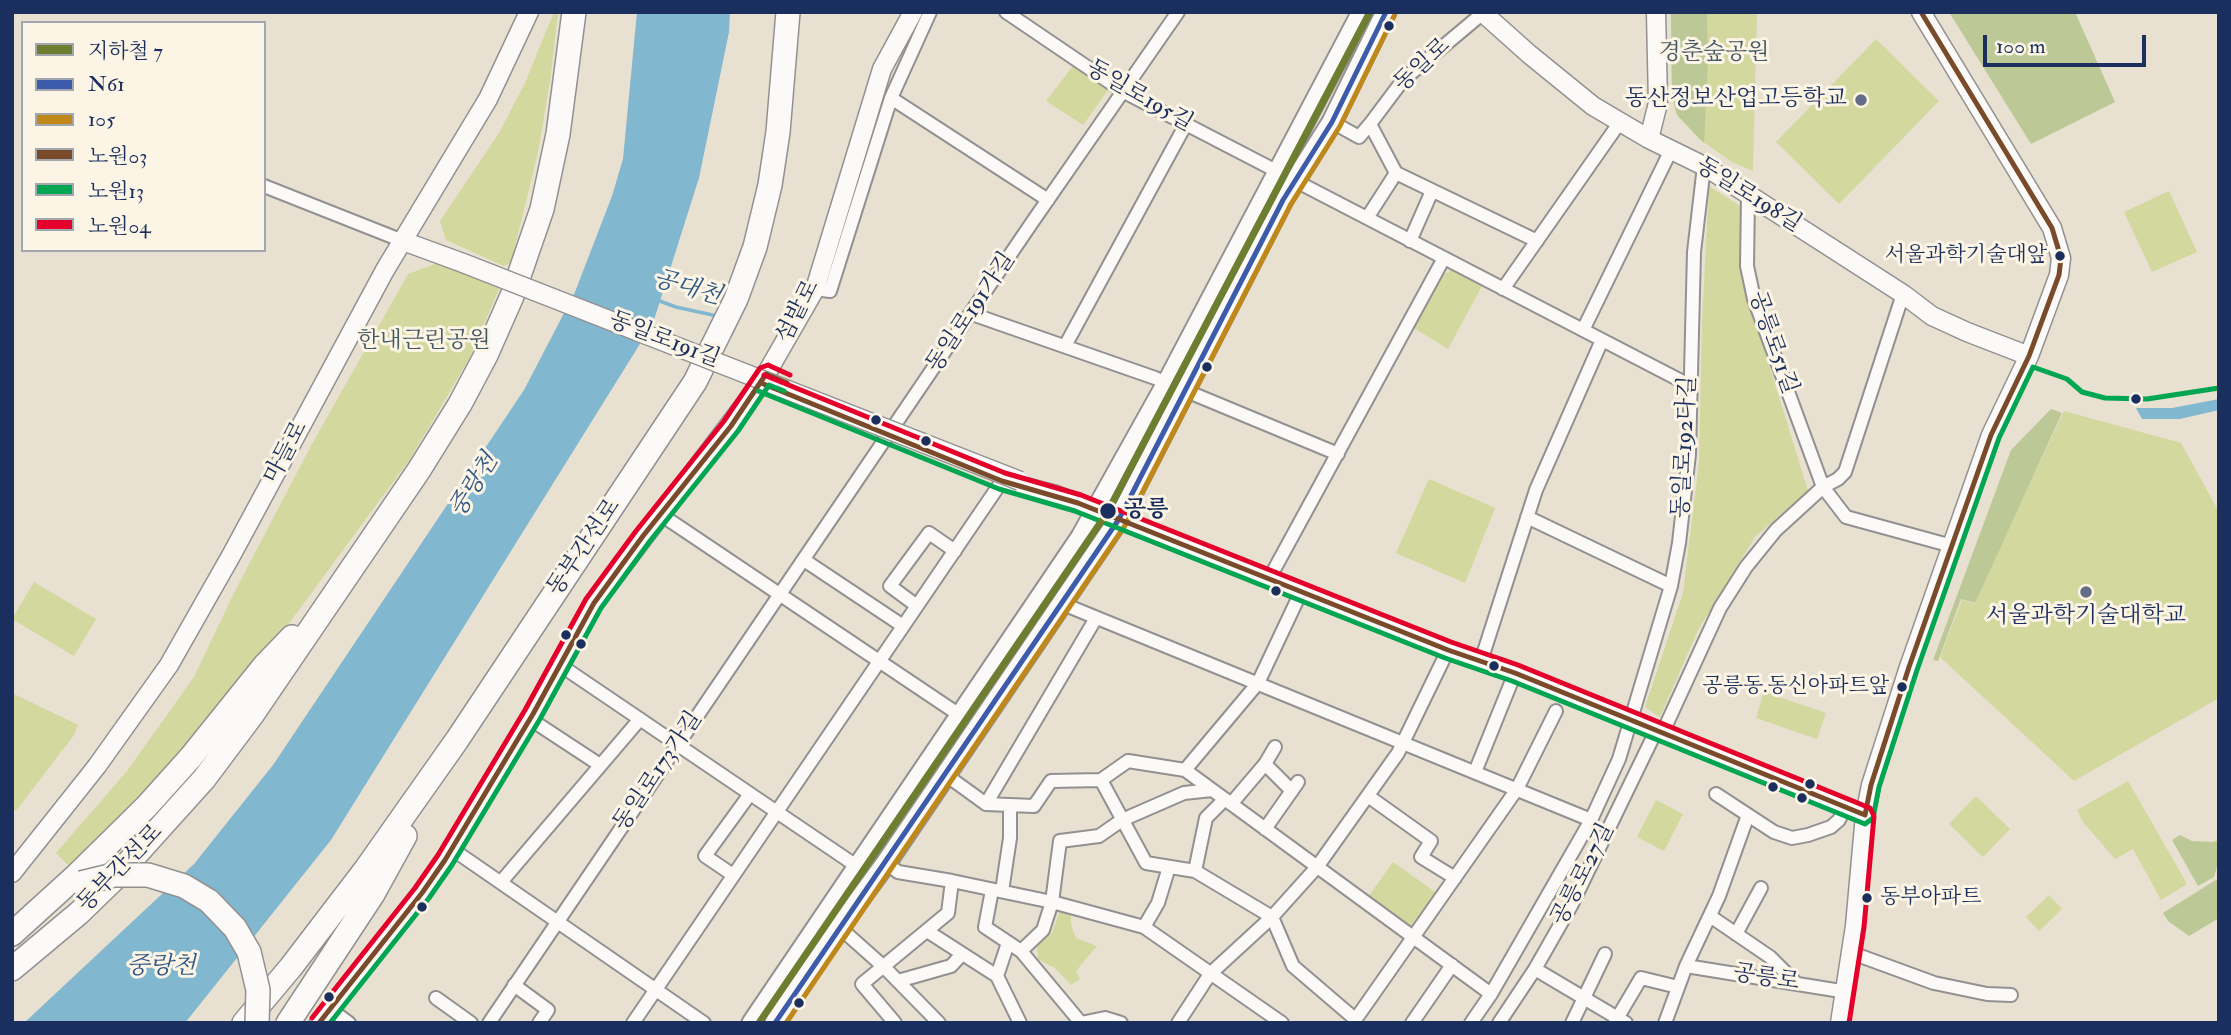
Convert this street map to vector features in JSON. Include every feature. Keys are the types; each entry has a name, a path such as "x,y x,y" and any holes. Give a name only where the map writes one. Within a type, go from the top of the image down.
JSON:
{"highway":[{"name":"동부간선로","path":"12,969 113,881 179,807 252,715 447,425 486,355 512,296 545,197 564,97 574,12"},
{"name":"동부간선로","path":"244,1023 366,869 457,740 695,382 736,299 755,247 770,185 778,132 788,12"},
{"path":"12,934 162,790 265,665 333,594"},
{"path":"288,1023 373,894 457,740"},
{"path":"41,908 81,883 114,874 152,875 184,886 209,901 235,928 248,952 258,990 257,1023"}],"main road":[{"name":"마들로","path":"12,873 97,766 169,665 403,241 488,99 529,12"},
{"name":"섬밭로","path":"325,1016 422,893 452,849 530,719 594,603 660,514 731,426 764,379 814,289 882,69 913,12"},
{"name":"동일로","path":"775,1023 1119,519 1185,390 1362,12"},
{"name":"동일로","path":"752,1023 1097,511 1286,176 1332,122 1386,12"},
{"path":"1649,139 1658,103 1656,12"},
{"path":"1840,1023 1847,992 1865,815 1871,785 1909,667 1991,435 2029,356 2059,275 2061,258 2052,228 1921,12"},
{"name":"동일로198길","path":"1483,13 1593,106 1649,139 1704,166 1903,294 1932,316 2029,356"},
{"name":"동일로191길","path":"403,241 1011,481"},
{"path":"764,379 1011,481 1056,495 1448,650 1515,673 1865,815"},
{"path":"892,430 1020,473 1056,495"}],"street":[{"path":"814,289 830,291 891,98 930,12"},
{"name":"동일로195길","path":"1006,12 1124,92 1691,386"},
{"name":"동일로191가길","path":"892,430 1178,12"},
{"name":"동일로","path":"1370,124 1403,80 1483,13"},
{"path":"891,98 1048,200"},
{"path":"1332,122 1359,137 1370,124 1396,173 1537,241"},
{"path":"1503,289 1620,122"},
{"path":"1065,346 1186,124"},
{"path":"1583,330 1671,150"},
{"name":"동일로192다길","path":"1471,1023 1491,994 1591,820 1619,759 1671,586 1685,500 1694,252 1704,166"},
{"path":"1367,218 1396,173"},
{"path":"266,187 403,241"},
{"path":"1410,241 1432,191"},
{"name":"공릉로51길","path":"1748,195 1747,266 1754,299 1824,487 1846,517 1952,546"},
{"path":"1269,579 1444,258"},
{"path":"1659,733 1720,608 1746,567 1776,530 1844,472 1903,294"},
{"path":"972,314 1167,383 1338,454"},
{"path":"1481,661 1536,490 1602,340"},
{"name":"동일로173가길","path":"492,1022 514,985 892,430"},
{"path":"633,1023 955,551 1011,481"},
{"path":"660,514 961,716"},
{"path":"1527,517 1671,586"},
{"path":"917,606 890,586 929,533 955,551"},
{"path":"804,560 903,626"},
{"path":"1185,769 1258,683 1301,592"},
{"path":"1063,604 1591,820"},
{"path":"986,804 1096,618"},
{"path":"1178,1023 1210,974 1272,917 1317,867 1403,742 1448,650"},
{"path":"560,665 858,867"},
{"path":"1475,772 1515,673"},
{"path":"1101,780 1146,863 1195,871 1272,917 1293,966 1354,1021 1517,789 1556,711"},
{"path":"530,719 600,765"},
{"path":"501,882 640,719"},
{"name":"공릉로27길","path":"1506,1020 1572,904 1659,733"},
{"path":"1195,871 1206,818 1228,802 1265,764 1275,747"},
{"path":"946,775 986,804 1034,806 1051,781 1101,780 1128,761 1185,769 1491,994"},
{"path":"1265,764 1295,787 1265,829"},
{"path":"1021,951 1044,930 1052,902 1060,841 1098,835 1122,820 1184,793 1212,790"},
{"path":"733,875 705,856 750,794"},
{"path":"1716,794 1779,835 1800,837 1831,827 1839,820 1844,807"},
{"path":"1368,796 1431,841 1421,858 1455,878"},
{"path":"1010,805 1010,838 985,927 1021,951 1082,1023 1105,1018 1121,1023"},
{"path":"1665,1023 1686,966 1710,916 1748,815"},
{"path":"452,849 704,1023"},
{"path":"886,863 898,872 1052,902 1144,927 1267,1018 1282,1023"},
{"path":"1144,927 1157,903 1168,867"},
{"path":"895,1023 862,984 948,913 952,881"},
{"path":"1736,934 1761,888"},
{"path":"1710,916 1770,957 1797,984"},
{"path":"839,927 884,967 939,1023"},
{"path":"927,931 997,976 1020,1023"},
{"path":"997,976 1008,943"},
{"path":"1852,953 1934,983 1987,995 2011,995"},
{"path":"898,981 951,966 962,954"},
{"path":"1572,1023 1605,954"},
{"path":"1412,1023 1452,965"},
{"name":"공릉로","path":"1686,966 1847,992"},
{"path":"1535,969 1620,1021 1640,978 1678,987"},
{"path":"514,985 548,1010 539,1023"},
{"path":"436,998 471,1023"},
{"path":"325,1016 349,1023"}],"green space":[{"name":"한내근린공원","path":"554,12 558,13 538,152 511,263 504,266 446,240 440,221 499,133 525,83"},
{"name":"경춘숲공원","path":"1671,12 1757,12 1753,171 1732,162 1699,139 1677,115 1672,96"},
{"path":"1671,12 1707,12 1704,143 1677,115 1672,96"},
{"path":"1949,12 2075,12 2115,102 2031,144"},
{"path":"1876,39 1939,101 1839,204 1776,142"},
{"path":"1073,66 1108,90 1083,125 1046,101"},
{"path":"1709,186 1743,208 1740,270 1808,491 1755,537 1698,630 1660,717 1645,707 1683,593 1699,462"},
{"path":"2169,191 2197,252 2152,272 2124,212"},
{"name":"한내근린공원","path":"438,263 500,287 469,359 410,459 290,622 130,818 71,868 56,853 127,771 194,677 234,593 312,444 408,274"},
{"path":"1453,269 1483,284 1448,349 1411,326 1438,278"},
{"path":"2051,409 2062,413 1975,603 1961,599 1938,661 1933,660 2011,450"},
{"path":"2064,411 2181,443 2219,512 2219,698 2074,781 1940,657 1962,600 1975,604"},
{"path":"1429,479 1495,508 1465,583 1396,553"},
{"path":"34,582 96,619 74,656 12,619"},
{"path":"1764,692 1826,713 1817,739 1756,718"},
{"path":"12,693 78,725 74,735 16,811 12,809"},
{"path":"2128,781 2187,884 2161,900 2133,849 2115,859 2083,822 2077,810"},
{"path":"1976,796 2010,829 1983,857 1949,824"},
{"path":"1656,800 1683,814 1664,851 1637,837"},
{"path":"2180,835 2192,841 2219,840 2219,860 2214,877 2198,886 2172,840"},
{"path":"1393,862 1438,894 1412,932 1366,900"},
{"path":"2219,878 2219,918 2189,936 2168,921 2163,913"},
{"path":"2049,895 2062,909 2039,931 2026,917"},
{"path":"1060,911 1071,911 1071,925 1076,938 1097,946 1076,971 1080,979 1071,985 1055,968 1038,959 1037,945 1052,933"}],"water":[{"name":"중랑천","path":"637,12 730,12 729,32 699,178 653,323 331,840 185,1023 24,1023 194,864 273,765 524,390 575,292 612,196 623,159"},
{"path":"2219,399 2219,410 2180,419 2142,419 2136,408 2172,408"}],"waterway":[{"name":"공대천","path":"657,300 717,316"}],"metro line":[{"name":"7","path":"759,1023 1107,513 1370,12"}],"transit line":[{"name":"N61","path":"775,1023 1119,519 1283,200 1332,122 1386,12"},
{"name":"노원03","path":"761,383 1002,481 1078,503 1448,650 1515,673 1865,815 1871,785 1909,667 1991,435 2029,356 2059,275 2061,258 2052,228 1921,12"},
{"name":"105","path":"786,1023 1126,524 1291,204 1340,126 1394,16"},
{"name":"노원04","path":"312,1018 438,855 525,710 586,599 636,531 724,421 760,368 768,365 790,375"},
{"name":"노원13","path":"758,391 999,489 1075,511 1445,658 1512,681 1865,824 1873,818 1879,787 1917,670 1999,438 2033,367 2067,379 2082,392 2105,398 2147,399 2219,388"},
{"name":"노원03","path":"319,1023 445,860 533,714 594,603 643,536 731,426 766,374 787,383"},
{"name":"노원04","path":"764,375 1005,473 1081,495 1451,642 1518,665 1870,808 1874,816 1864,927 1849,1023"},
{"name":"노원13","path":"330,1023 452,865 540,719 601,608 650,541 738,431 769,385 784,391"}],"place":[{"name":"동산정보산업고등학교","path":"1861,100"},
{"name":"서울과학기술대앞","path":"2060,256"},
{"name":"공릉","path":"1108,511"},
{"name":"서울과학기술대학교","path":"2086,592"},
{"name":"공릉동.동신아파트앞","path":"1902,687"},
{"name":"동부아파트","path":"1867,898"}]}
